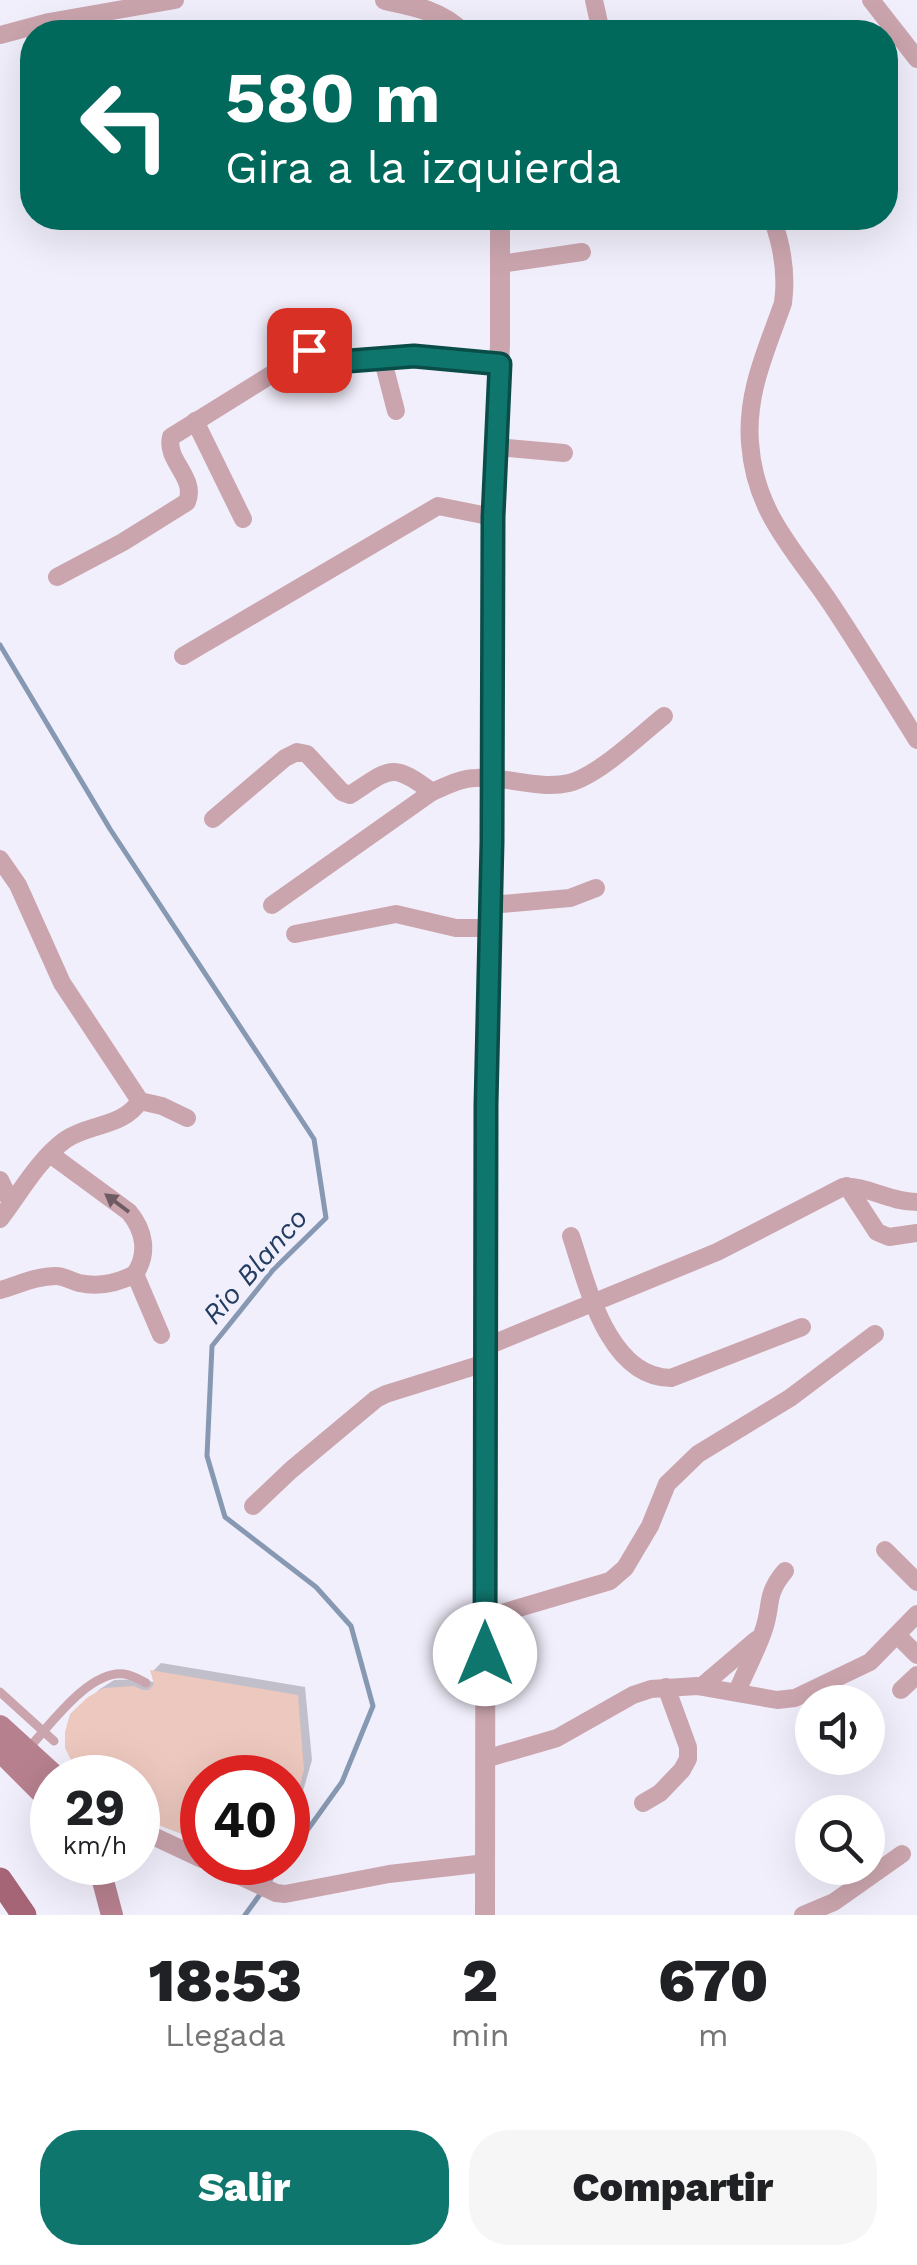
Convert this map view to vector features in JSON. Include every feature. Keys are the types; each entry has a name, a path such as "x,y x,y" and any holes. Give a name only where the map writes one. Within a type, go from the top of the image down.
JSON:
{"main road":[{"path":"0,1726 14,1755 30,1775"},
{"path":"0,1880 24,1915"},
{"path":"104,1885 112,1915"}],"street":[{"path":"60,20 175,0"},
{"path":"385,0 415,6 447,20"},
{"path":"870,0 886,20"},
{"path":"898,35 917,59"},
{"path":"486,1915 486,1105 500,230"},
{"path":"775,230 784,264 784,290 752,400 750,442 757,480 770,519 831,605 917,740"},
{"path":"500,264 582,252"},
{"path":"57,577 187,502 190,486 169,444 174,434 313,349 333,362 414,356 500,364"},
{"path":"382,358 396,411"},
{"path":"196,421 243,519"},
{"path":"496,447 564,453"},
{"path":"182,656 436,506 493,517"},
{"path":"272,906 432,792 470,778 570,783 593,771 664,716"},
{"path":"213,819 296,752 306,754 342,792 350,795 394,770 408,774 432,792"},
{"path":"0,858 18,885 66,990 140,1101 186,1118"},
{"path":"491,905 570,898 596,888"},
{"path":"295,934 396,914 456,928 490,928"},
{"path":"5,1211 50,1154 76,1134 121,1119 140,1101"},
{"path":"0,1290 55,1276 80,1283 119,1281 135,1274 141,1265 142,1237 137,1221 50,1154"},
{"path":"0,1180 5,1211"},
{"path":"848,1186 877,1232 889,1237 917,1232"},
{"path":"253,1506 291,1470 386,1394 485,1355 594,1303 718,1252 848,1186 889,1199 917,1202"},
{"path":"571,1236 594,1303 618,1350 644,1370 666,1379 802,1326"},
{"path":"135,1274 161,1335"},
{"path":"484,1618 610,1581 625,1568 650,1526 667,1484 698,1454 790,1398 875,1334"},
{"path":"291,1470 301,1486"},
{"path":"884,1550 917,1582"},
{"path":"737,1692 760,1636 774,1584 785,1571"},
{"path":"485,1759 557,1738 642,1691 702,1686 777,1700 802,1696 875,1657 917,1614"},
{"path":"897,1635 917,1655"},
{"path":"702,1686 760,1636"},
{"path":"901,1690 917,1675"},
{"path":"644,1803 660,1793 688,1759 688,1746 666,1687"},
{"path":"803,1915 834,1902 902,1854"},
{"path":"259,1885 290,1894 390,1874 486,1863"}],"lane":[{"path":"14,1755 44,1732 98,1679 124,1674 146,1683"},
{"path":"0,1692 54,1741"}],"building":[{"path":"150,1670 298,1695 303,1755 180,1755 180,1833 160,1826 160,1755 68,1755 65,1748 70,1714 88,1697 104,1688 134,1686 149,1690 154,1684"}],"waterway":[{"name":"Rio Blanco","path":"0,645 110,829 314,1139 326,1218 273,1270 212,1346 207,1456 225,1517 316,1587 351,1626 373,1706 342,1782 310,1826"},
{"name":"Rio Blanco","path":"245,1915 261,1893"}],"route":[{"path":"309,350 317,349 336,362 414,356 500,364 493,517 486,1105 485,1654"}]}
